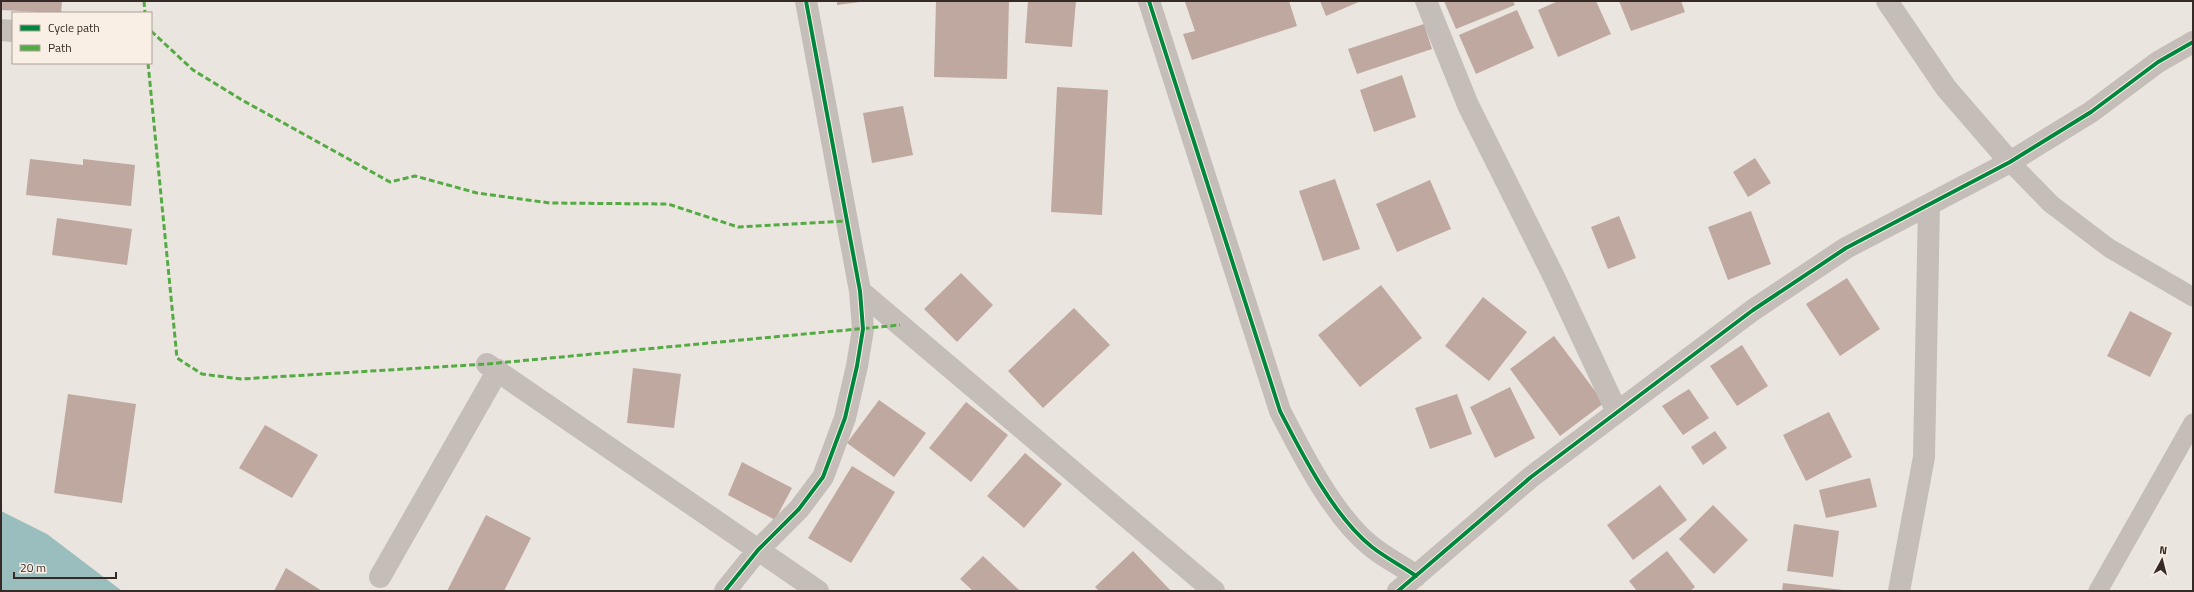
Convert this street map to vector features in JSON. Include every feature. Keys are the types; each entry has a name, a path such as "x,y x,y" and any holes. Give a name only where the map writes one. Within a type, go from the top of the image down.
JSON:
{"street":[{"path":"725,591 758,550 799,509 823,477 845,418 857,366 863,329 860,292 806,1"},
{"path":"1149,1 1280,411 1333,503 1348,522 1372,547 1416,576"},
{"path":"1426,1 1468,105 1554,277 1617,412"},
{"path":"1887,1 1946,88 2010,162"},
{"path":"1,30 12,31"},
{"path":"1398,591 1531,477 1753,310 1846,248 2010,162 2092,112 2158,62 2193,42"},
{"path":"1899,591 1924,457 1929,205"},
{"path":"860,292 1214,591"},
{"path":"380,577 492,367 818,591"}],"lane":[{"path":"2010,162 2051,204 2109,248 2193,297"},
{"path":"2098,591 2193,423"}],"water":[{"path":"1,511 47,534 122,591 1,591"}],"building":[{"path":"1,1 62,1 61,12 1,10"},
{"path":"837,1 860,1 860,2 837,5"},
{"path":"936,1 1009,1 1007,79 934,77"},
{"path":"1028,1 1076,1 1072,47 1025,43"},
{"path":"1289,1 1297,26 1192,60 1183,34 1195,31 1185,2"},
{"path":"1320,1 1361,1 1326,16"},
{"path":"1444,1 1513,1 1515,5 1456,29"},
{"path":"1558,1 1596,1 1611,34 1558,57 1538,10"},
{"path":"1619,1 1681,1 1685,12 1631,31"},
{"path":"1517,10 1534,48 1476,74 1459,35"},
{"path":"1424,24 1432,49 1357,74 1348,49"},
{"path":"1402,75 1416,117 1374,132 1360,90"},
{"path":"1057,87 1108,90 1102,215 1051,212"},
{"path":"903,106 913,155 872,163 863,113"},
{"path":"1755,158 1771,183 1748,197 1733,172"},
{"path":"30,159 83,165 83,159 135,165 131,206 26,195"},
{"path":"1335,179 1360,249 1323,261 1299,191"},
{"path":"1430,180 1451,229 1397,252 1376,204"},
{"path":"1751,211 1771,264 1728,280 1708,227"},
{"path":"1619,216 1636,258 1608,269 1591,227"},
{"path":"57,218 132,229 127,265 52,255"},
{"path":"961,273 993,305 957,342 924,309"},
{"path":"1847,278 1880,329 1840,356 1806,304"},
{"path":"1381,285 1422,338 1360,387 1318,335"},
{"path":"1483,297 1527,332 1489,381 1445,346"},
{"path":"1074,308 1110,345 1043,408 1008,371"},
{"path":"2130,311 2172,333 2150,377 2107,356"},
{"path":"1554,336 1604,403 1560,436 1510,369"},
{"path":"1742,345 1768,386 1737,406 1710,366"},
{"path":"633,368 681,374 674,428 627,423"},
{"path":"1510,387 1535,438 1495,458 1470,407"},
{"path":"1689,389 1709,418 1683,435 1662,406"},
{"path":"68,394 136,404 122,503 54,493"},
{"path":"1457,394 1472,434 1430,449 1415,408"},
{"path":"879,400 926,433 894,477 847,443"},
{"path":"966,402 1008,435 971,482 929,448"},
{"path":"1829,412 1852,457 1806,481 1783,435"},
{"path":"265,425 318,455 292,498 239,468"},
{"path":"1715,431 1727,448 1703,465 1691,447"},
{"path":"1025,453 1062,484 1024,528 987,496"},
{"path":"742,462 792,488 775,520 728,495"},
{"path":"852,466 895,492 851,563 808,538"},
{"path":"1870,478 1877,507 1826,518 1819,490"},
{"path":"1660,485 1687,520 1633,560 1607,525"},
{"path":"1713,505 1748,540 1714,574 1679,539"},
{"path":"486,515 531,538 504,591 447,591"},
{"path":"1794,524 1839,531 1833,577 1787,571"},
{"path":"1133,551 1171,591 1099,591 1095,587"},
{"path":"1667,551 1695,587 1690,591 1637,591 1629,581"},
{"path":"983,556 1020,591 973,591 960,579"},
{"path":"286,568 322,591 274,591"},
{"path":"1783,583 1843,590 1843,591 1782,591"}],"marked path":[{"path":"144,1 145,12"},
{"path":"152,32 193,70 242,100 390,182 415,176 477,193 550,203 668,204 738,227 847,221"},
{"path":"148,64 177,358 202,374 241,379 487,364 900,325"}],"cycle path":[{"path":"725,591 758,550 799,509 823,477 845,418 857,366 863,329 860,291 806,1"},
{"path":"1149,1 1280,411 1320,484 1345,519 1372,547 1416,576"},
{"path":"1398,591 1531,477 1753,310 1846,248 2010,162 2091,112 2158,62 2193,42"}]}
